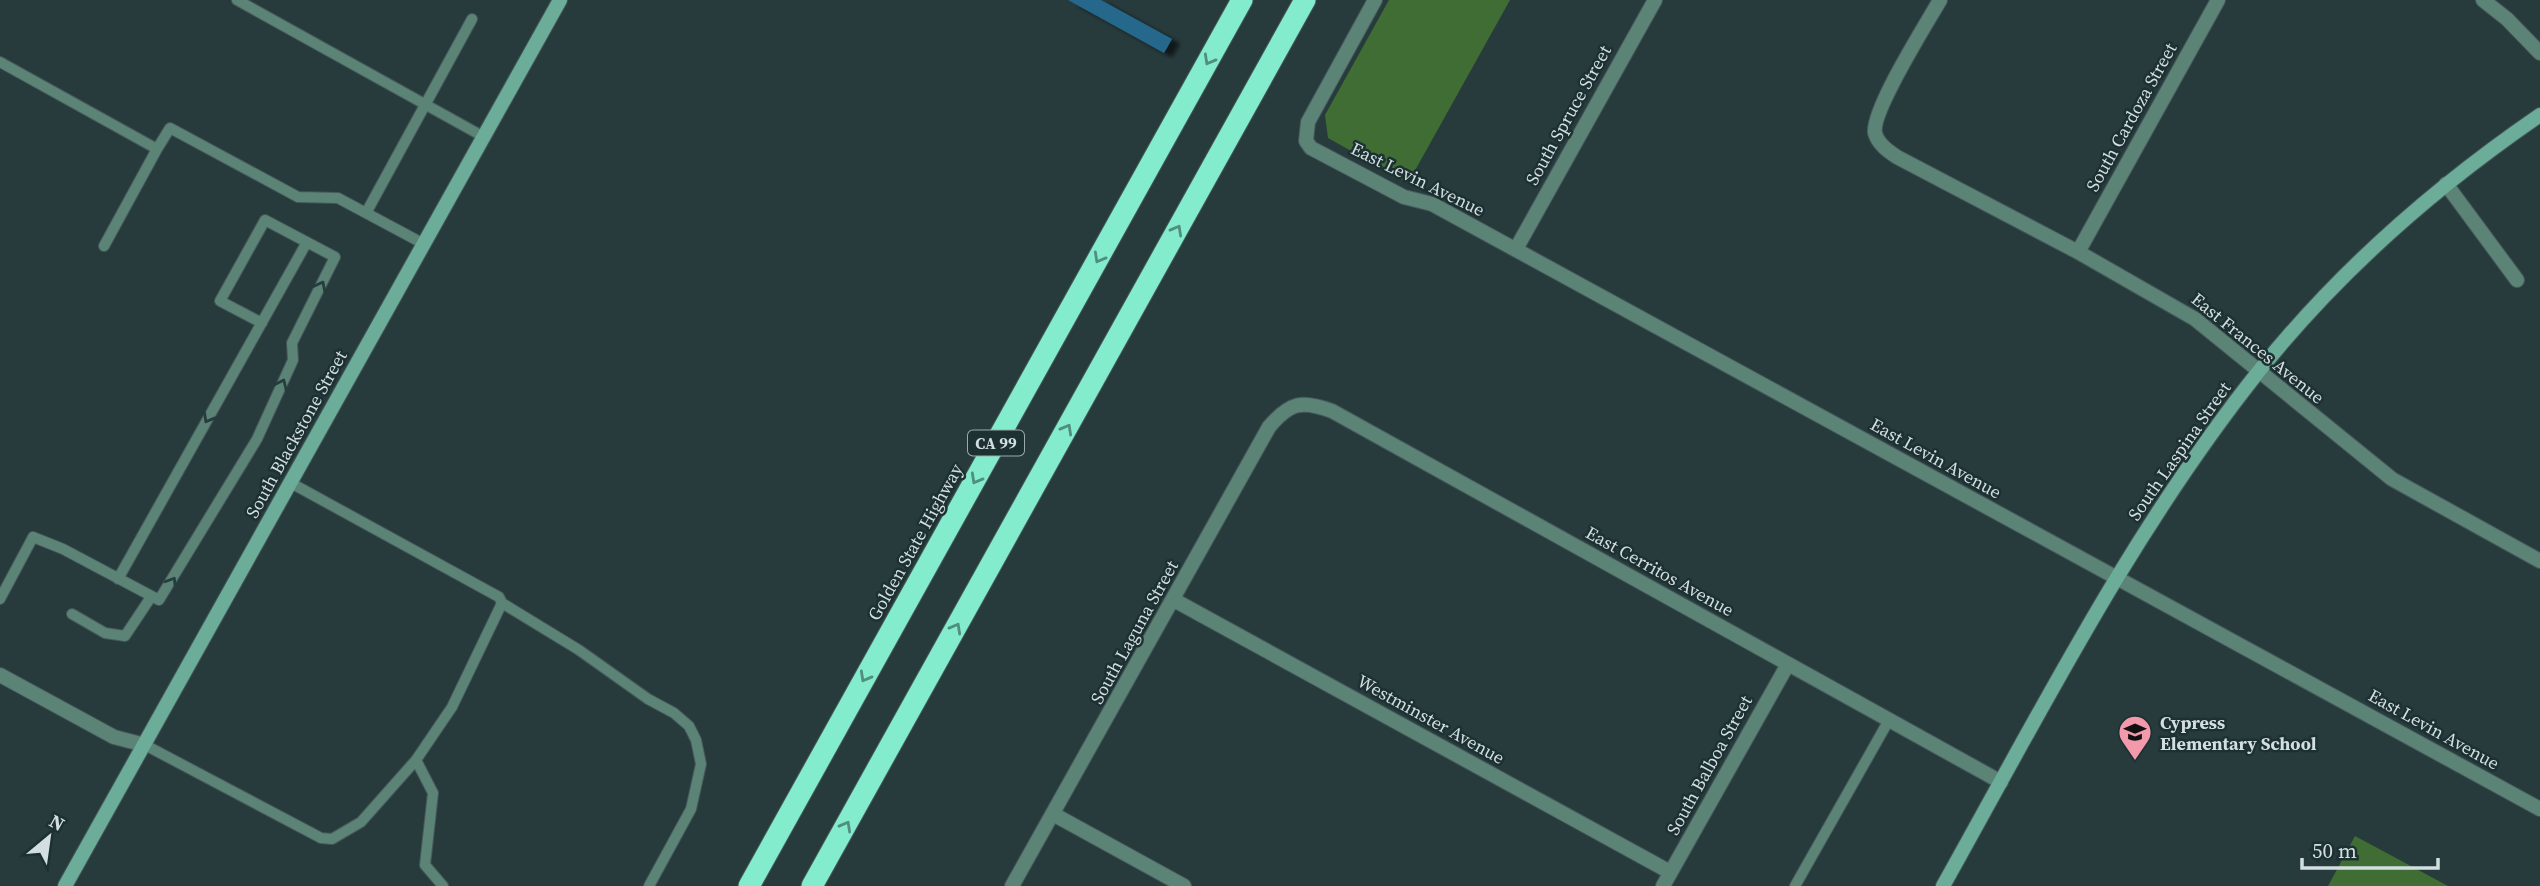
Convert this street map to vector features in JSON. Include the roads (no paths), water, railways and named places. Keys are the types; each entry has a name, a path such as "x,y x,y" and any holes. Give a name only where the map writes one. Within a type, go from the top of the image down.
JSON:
{"highway":[{"name":"Golden State Highway","path":"749,886 1242,0"},
{"name":"CA 99","path":"812,886 1305,0"}],"main road":[{"name":"South Blackstone Street","path":"65,886 560,0"},
{"name":"South Laspina Street","path":"1943,886 2116,578 2174,487 2259,371 2338,283 2398,225 2482,155 2540,114"}],"street":[{"name":"East Levin Avenue","path":"1375,0 1308,122 1306,141 1311,148 1404,197 1432,204 2540,809"},
{"name":"South Spruce Street","path":"1516,250 1655,0"},
{"name":"East Frances Avenue","path":"1940,0 1880,108 1875,133 1882,146 1897,157 2078,252 2195,319 2392,479 2540,561"},
{"name":"South Cardoza Street","path":"2078,252 2218,0"},
{"path":"2483,0 2507,19 2540,52"},
{"path":"2446,184 2517,280"},
{"name":"South Laguna Street","path":"1012,886 1269,427 1280,413 1297,404"},
{"name":"East Cerritos Avenue","path":"1297,404 1312,404 1332,411 2001,782"},
{"name":"Westminster Avenue","path":"1174,600 1670,872"},
{"name":"South Balboa Street","path":"1663,886 1788,664"},
{"path":"0,676 114,737 145,745"},
{"path":"1053,814 1184,886"}],"lane":[{"path":"237,0 484,137"},
{"path":"366,213 472,19"},
{"path":"0,62 157,149"},
{"path":"104,246 170,128 298,197 338,198 424,244"},
{"path":"0,599 33,537 63,549 159,600 169,588 257,439 293,360 292,342 335,257 265,220 220,301 262,323"},
{"path":"118,579 307,242"},
{"path":"291,483 499,597 502,603 579,650 689,726 696,740 701,764 691,809 649,886"},
{"path":"72,614 105,633 125,636 151,597"},
{"path":"145,745 321,838 332,839 361,822 416,760 452,707 502,603"},
{"path":"1795,886 1889,720"},
{"path":"416,760 433,793 425,865 443,886"}],"place":[{"name":"Cypress Elementary School","path":"2135,762"}]}
